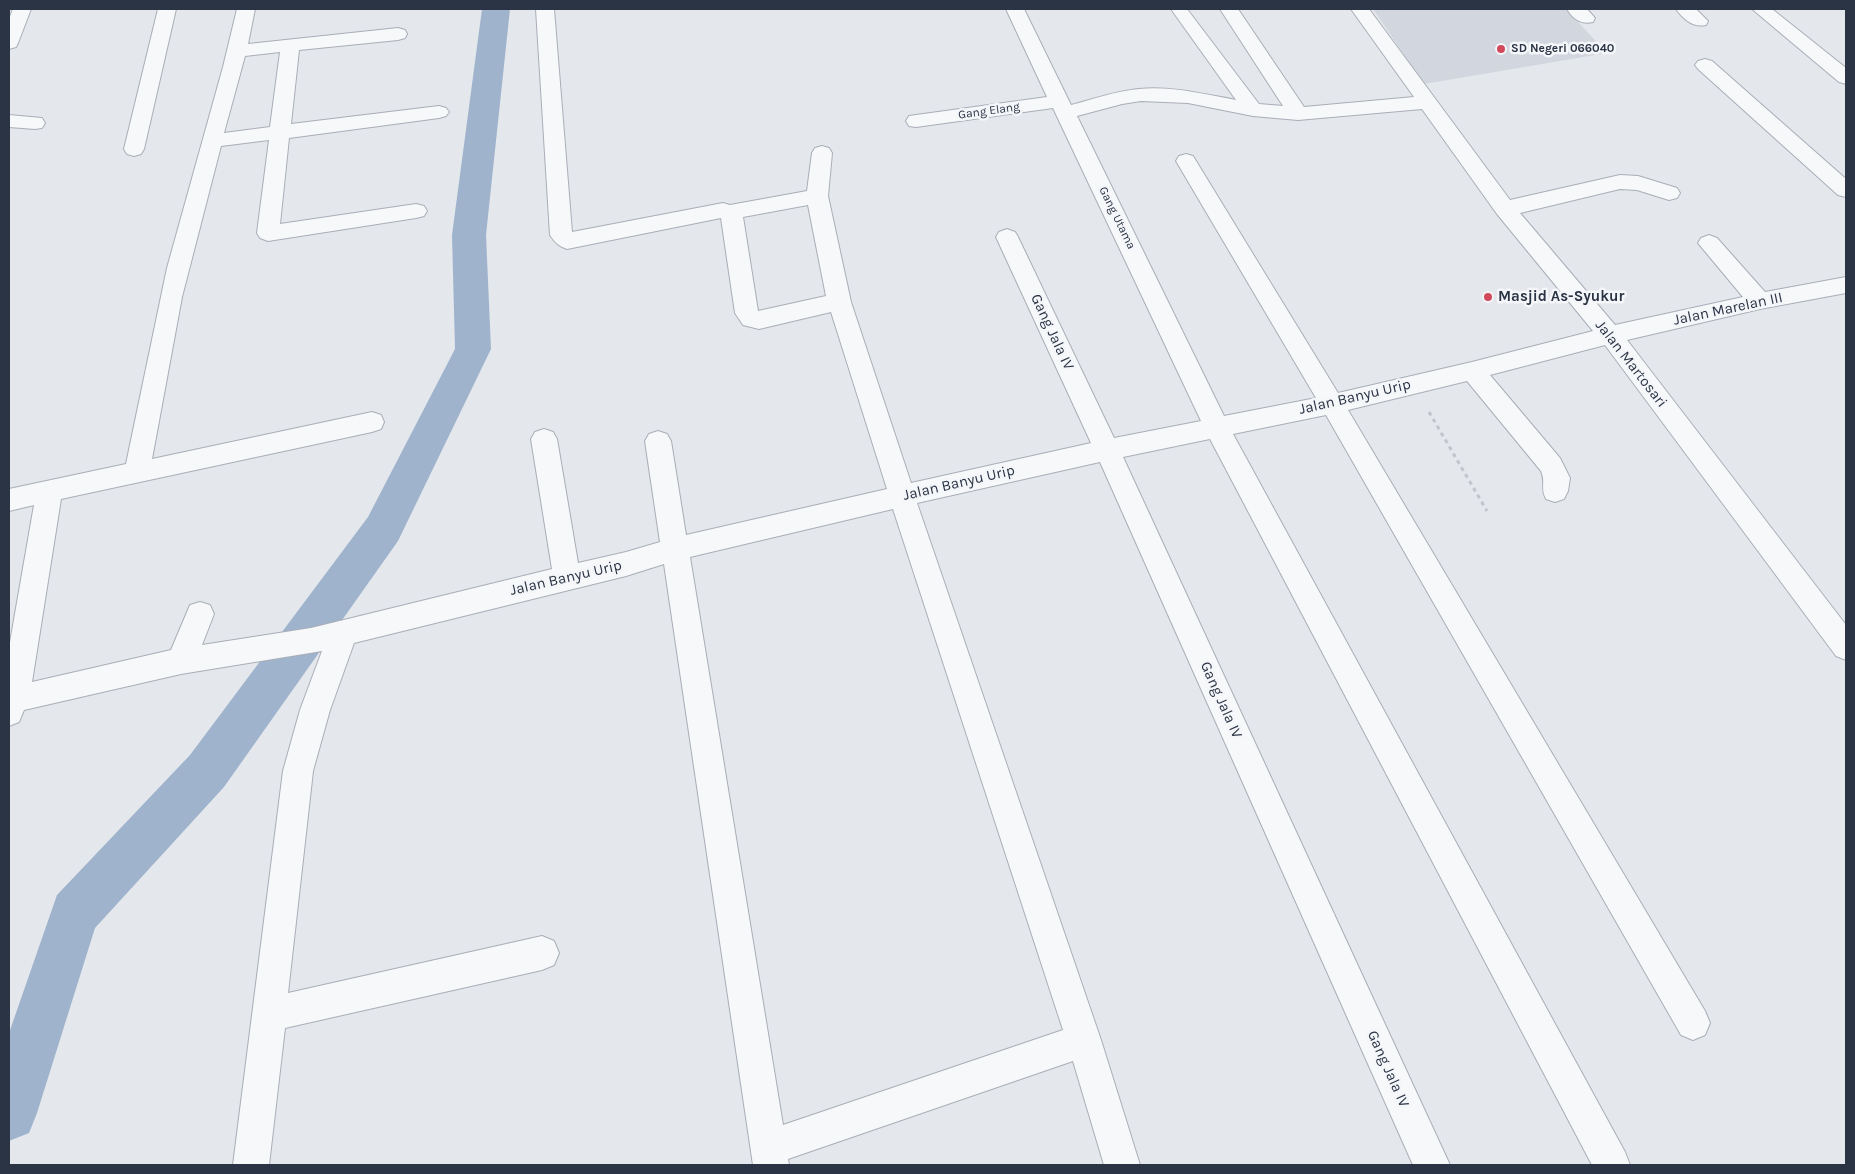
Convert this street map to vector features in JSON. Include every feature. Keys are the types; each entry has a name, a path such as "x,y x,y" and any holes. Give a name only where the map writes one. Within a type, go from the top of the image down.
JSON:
{"street":[{"path":"9,43 22,9"},
{"path":"134,149 167,9"},
{"path":"137,473 154,379 184,240 238,50 246,9"},
{"path":"545,9 561,235 567,242 724,210 728,212 817,196"},
{"name":"Gang Utama","path":"1015,9 1217,428 1612,1165"},
{"path":"1229,9 1298,114"},
{"name":"Jalan Martosari","path":"1360,9 1396,44 1429,102 1505,209 1610,335 1846,647"},
{"path":"1685,9 1699,21"},
{"path":"1761,9 1846,78"},
{"path":"1179,10 1253,110"},
{"path":"238,50 398,34"},
{"path":"290,45 268,234 416,211"},
{"path":"1705,65 1846,190"},
{"name":"Gang Elang","path":"916,121 1063,107 1141,95 1197,98 1253,110 1298,114 1429,102"},
{"path":"212,141 439,112"},
{"path":"9,121 36,124"},
{"path":"822,153 817,196 839,302 1084,1040 1122,1165"},
{"path":"1186,161 1332,404 1693,1023"},
{"path":"1505,209 1629,182 1670,193"},
{"path":"728,212 732,216 747,313 751,319 759,320 839,302"},
{"name":"Gang Jala IV","path":"1007,237 1107,450 1432,1165"},
{"path":"1709,244 1760,301"},
{"name":"Jalan Marelan III","path":"1610,335 1760,301 1846,285"},
{"name":"Jalan Banyu Urip","path":"11,705 181,661 254,648 311,641 626,564 675,549 1107,450 1332,404 1472,371 1610,335"},
{"path":"1472,371 1551,465 1557,478 1555,491"},
{"path":"9,500 372,422"},
{"path":"544,439 567,577"},
{"path":"658,441 769,1156 1084,1040"},
{"path":"11,705 34,586 49,491"},
{"path":"181,661 200,614"},
{"path":"247,1165 270,1014 298,771 315,710 343,633"},
{"path":"270,1014 542,953"}],"path":[{"path":"1412,384 1487,510"}],"shaded area":[{"name":"SD Negeri 066040","path":"1373,9 1566,9 1607,53 1424,84"}],"waterway":[{"path":"9,1113 75,913 207,771 383,529 473,349 469,235 496,9"}],"place":[{"name":"SD Negeri 066040","path":"1501,49"},
{"name":"Masjid As-Syukur","path":"1488,297"}]}
